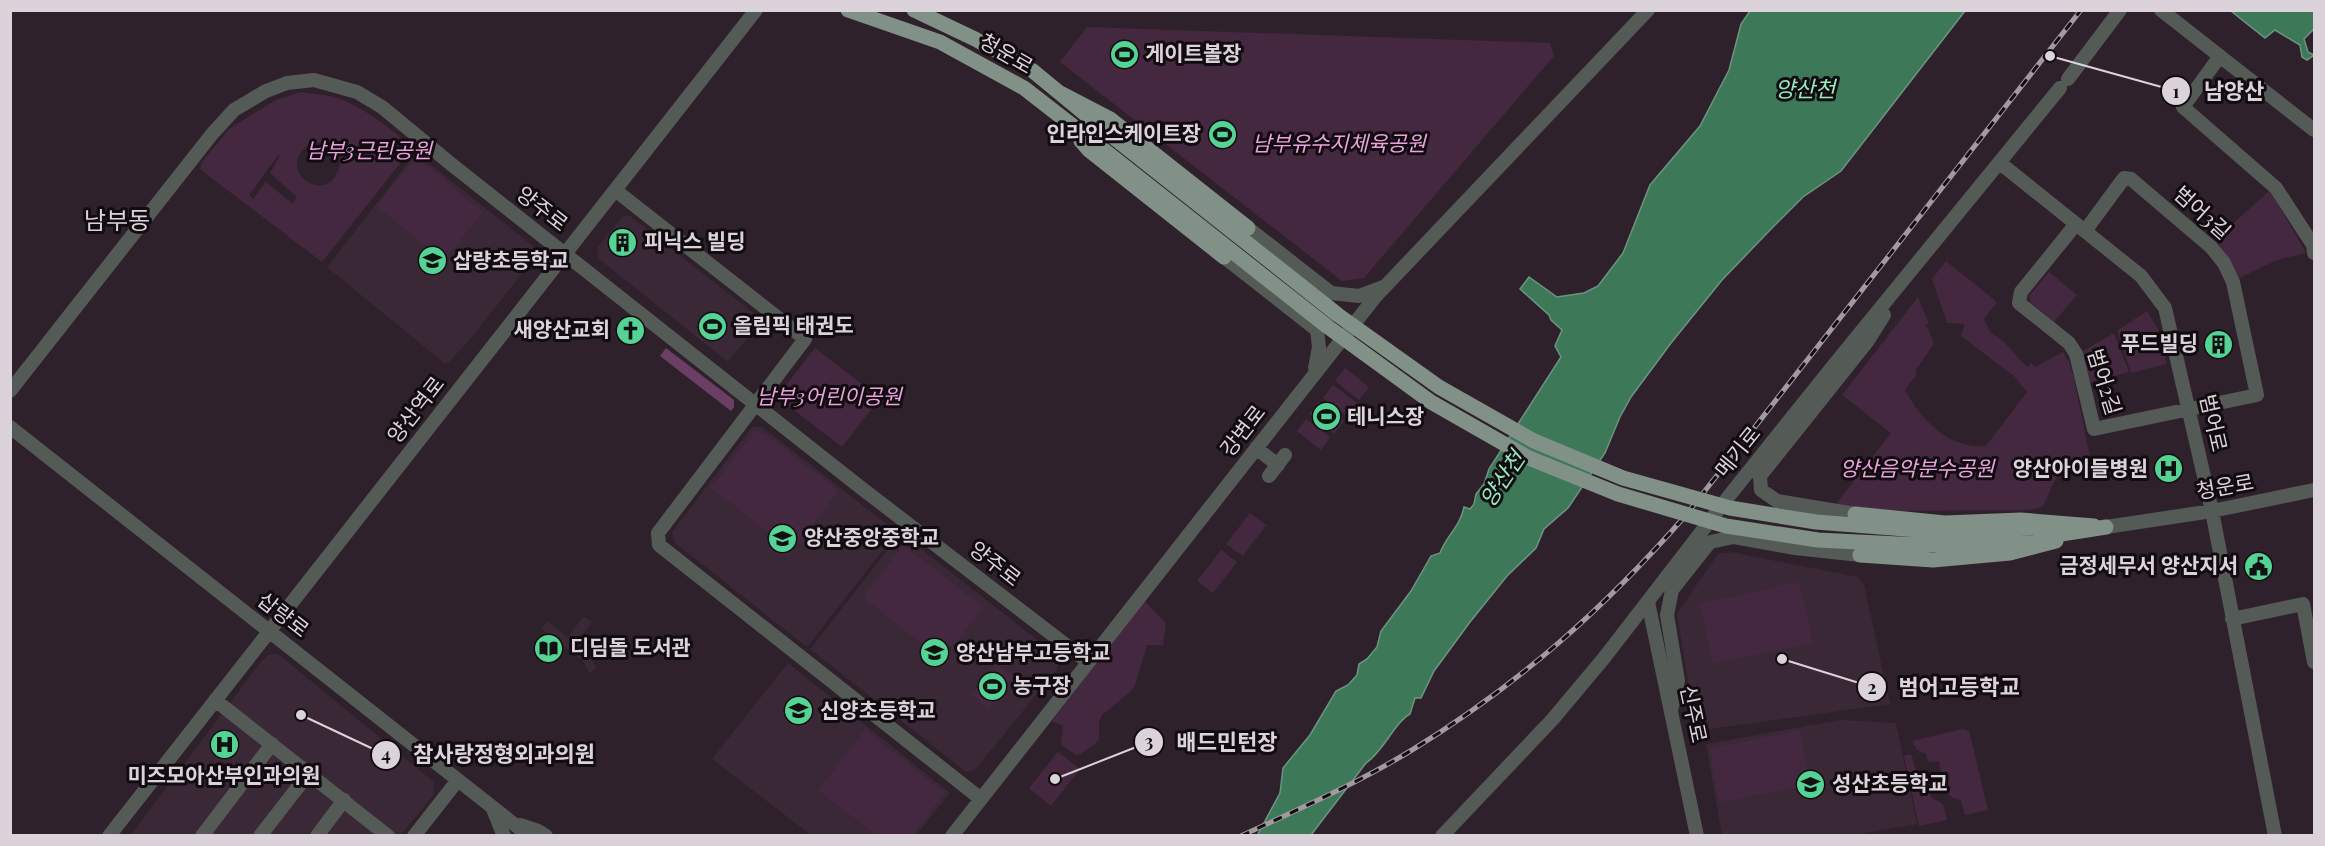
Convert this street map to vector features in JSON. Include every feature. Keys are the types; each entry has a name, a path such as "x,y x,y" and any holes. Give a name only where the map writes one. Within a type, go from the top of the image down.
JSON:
{"main road":[{"name":"청운로","path":"848,10 940,42 1024,88 1328,327 1431,402 1529,458 1618,494 1726,526 1818,540 1918,545 2005,543 2106,527"},
{"name":"청운로","path":"914,10 975,39 1033,71 1338,315 1439,387 1534,441 1623,478 1730,508 1816,522 1918,530 2106,527"},
{"path":"1060,93 1110,120 1248,228"},
{"path":"1055,112 1089,150 1224,257"},
{"path":"1855,514 1945,523 2020,520 2106,527"},
{"path":"1860,555 1933,560 2010,553 2106,527"}],"street":[{"name":"양산역로","path":"109,836 756,10"},
{"name":"강변로","path":"952,836 1313,374 1385,286 1648,10"},
{"name":"메기로","path":"1442,836 1552,720 1604,658 1736,487 2064,84 2120,10"},
{"path":"2161,10 2313,125"},
{"path":"2220,56 2183,107 2276,188 2313,245 2314,253"},
{"name":"양주로","path":"10,391 212,134 234,110 258,95 287,83 314,80 357,92 382,107 754,404 1088,662"},
{"name":"범어로","path":"2000,163 2141,276 2165,308 2212,511 2275,836"},
{"name":"범어3길","path":"2081,227 2124,178 2131,179 2211,247 2224,263 2233,282 2257,395 2188,409"},
{"path":"615,190 804,339 658,533 659,545 981,799"},
{"name":"범어2길","path":"2081,227 2021,292 2019,303 2069,343 2076,354 2094,429 2188,409"},
{"path":"1248,228 1331,293 1359,296 1385,286"},
{"path":"1224,257 1317,330 1319,347 1313,374"},
{"path":"1855,514 1777,501 1761,490 1760,476 1867,342 1914,266"},
{"name":"삽량로","path":"10,427 529,836"},
{"path":"1256,448 1277,466"},
{"name":"청운로","path":"2106,527 2212,511 2314,490"},
{"path":"1671,711 1678,681 1667,615 1672,590 1710,542 1734,537 1795,548 1860,555"},
{"name":"신주로","path":"1648,602 1697,836"},
{"path":"2232,619 2303,604 2314,662"},
{"path":"215,700 388,836"},
{"path":"202,836 272,744"},
{"path":"260,836 305,778"},
{"path":"414,836 458,780"},
{"path":"317,836 344,801"},
{"path":"492,807 504,836"},
{"path":"512,822 546,836"}],"shaded area":[{"name":"삽량초등학교","path":"416,153 538,250 473,336 449,362 444,363 327,267"},
{"path":"623,216 630,216 762,320 728,362 599,259 597,248"},
{"path":"666,348 734,400 734,407 731,411 660,356"},
{"name":"양산중앙중학교","path":"752,427 762,427 897,532 807,647 675,543 672,532"},
{"name":"양산남부고등학교","path":"901,533 1059,657 1057,669 975,770 966,772 810,649"},
{"path":"1731,552 1858,577 1864,585 1890,704 1696,731 1677,614 1718,554"},
{"path":"584,616 592,622 576,644 590,656 597,669 589,673 584,662 541,629 547,621 568,637"},
{"path":"278,654 433,781 434,794 401,835 130,836 259,664 268,655"},
{"name":"신양초등학교","path":"788,663 950,793 916,835 811,835 712,759"},
{"name":"성산초등학교","path":"1840,720 1896,723 1917,824 1854,835 1722,835 1706,744"}],"green space":[{"name":"남부유수지체육공원","path":"1087,27 1550,43 1554,56 1364,278 1342,281 1060,62"},
{"name":"남부3근린공원","path":"301,92 334,97 365,112 413,147 322,262 201,170 201,163 229,129 276,100","holes":["314,142 326,143 335,148 340,162 336,175 329,183 320,186 311,184 298,170 297,161 302,151","279,154 270,173 297,197 293,204 266,182 253,199 249,195"]},
{"path":"416,157 483,212 444,260 376,206"},
{"path":"2270,190 2306,253 2277,260 2239,278 2216,239"},
{"name":"양산음악분수공원","path":"1946,261 1997,302 1984,319 1990,332 2003,341 2027,367 2031,363 2035,367 2063,352 2074,378 2092,467 2071,469 2058,476 2043,507 2028,510 1872,511 1836,504 1891,433 1842,395 1918,297 1929,324 1925,326 1934,344 1905,390 1919,412 1937,430 1960,443 1986,446 2027,392 2015,377 1961,336 1965,324 1947,323 1932,279"},
{"path":"2049,272 2077,295 2054,322 2031,303 2029,296"},
{"path":"2147,311 2158,329 2167,364 2131,373 2117,331"},
{"path":"2114,333 2129,372 2088,383 2081,352"},
{"name":"남부3어린이공원","path":"815,348 880,398 842,447 777,397"},
{"name":"테니스장","path":"1345,368 1369,387 1359,400 1335,381"},
{"path":"1333,385 1357,403 1347,416 1323,398"},
{"name":"테니스장","path":"1319,402 1344,421 1334,434 1309,414"},
{"path":"1306,419 1330,437 1321,450 1297,431"},
{"path":"754,431 765,434 839,491 796,545 784,544 711,488"},
{"path":"1250,513 1266,525 1243,556 1226,544"},
{"path":"903,545 983,607 954,646 932,651 863,598"},
{"path":"1221,550 1237,562 1213,593 1197,581"},
{"path":"1799,582 1813,643 1713,663 1700,604"},
{"path":"1144,601 1166,623 1163,645 1147,645 1135,685 1130,692 1102,715 1099,722 1099,739 1077,756 1061,744 1063,726 1052,721"},
{"name":"농구장","path":"996,663 1013,677 989,709 971,695"},
{"path":"1963,729 1969,731 1988,810 1965,815 1961,800 1954,798 1946,791 1939,761 1928,762 1926,754 1917,750 1912,741"},
{"path":"865,730 945,793 912,835 876,835 818,790"},
{"path":"1800,730 1810,785 1719,802 1710,749"},
{"path":"1058,752 1080,769 1051,806 1029,788"},
{"path":"1909,754 1912,756 1918,782 1927,787 1932,798 1943,804 1947,820 1919,826 1904,756"}],"water":[{"name":"양산천","path":"1750,11 1965,11 1841,171 1803,197 1772,228 1722,280 1671,343 1631,397 1605,453 1568,508 1544,529 1536,548 1507,576 1470,622 1434,671 1421,698 1415,698 1410,714 1399,723 1378,752 1366,763 1311,835 1257,836 1280,793 1283,768 1310,735 1336,691 1348,685 1357,675 1359,664 1367,659 1377,647 1381,631 1411,591 1431,556 1440,553 1464,507 1470,509 1474,504 1476,494 1484,484 1489,469 1561,357 1555,346 1562,330 1520,289 1529,277 1557,297 1584,293 1598,286 1623,253 1650,185 1700,126 1729,70 1741,24"},
{"path":"2231,11 2314,11 2314,29 2304,39 2308,52 2314,55 2307,60 2302,57 2300,45 2275,30 2265,38"}],"railway":[{"path":"1241,836 1371,774 1451,725 1524,672 1623,583 1686,515 2081,10"}],"place":[{"name":"게이트볼장","path":"1124,54"},
{"name":"남양산","path":"2050,56"},
{"name":"인라인스케이트장","path":"1222,134"},
{"name":"피닉스 빌딩","path":"623,242"},
{"name":"삽량초등학교","path":"432,261"},
{"name":"올림픽 태권도","path":"712,326"},
{"name":"새양산교회","path":"631,330"},
{"name":"푸드빌딩","path":"2219,344"},
{"name":"테니스장","path":"1326,417"},
{"name":"양산아이들병원","path":"2169,469"},
{"name":"양산중앙중학교","path":"783,538"},
{"name":"금정세무서 양산지서","path":"2259,566"},
{"name":"디딤돌 도서관","path":"549,648"},
{"name":"양산남부고등학교","path":"935,653"},
{"name":"범어고등학교","path":"1782,659"},
{"name":"농구장","path":"992,686"},
{"name":"신양초등학교","path":"799,711"},
{"name":"참사랑정형외과의원","path":"301,715"},
{"name":"미즈모아산부인과의원","path":"224,745"},
{"name":"배드민턴장","path":"1055,779"},
{"name":"성산초등학교","path":"1811,784"}],"district":[{"name":"남부동","path":"117,221"}]}
